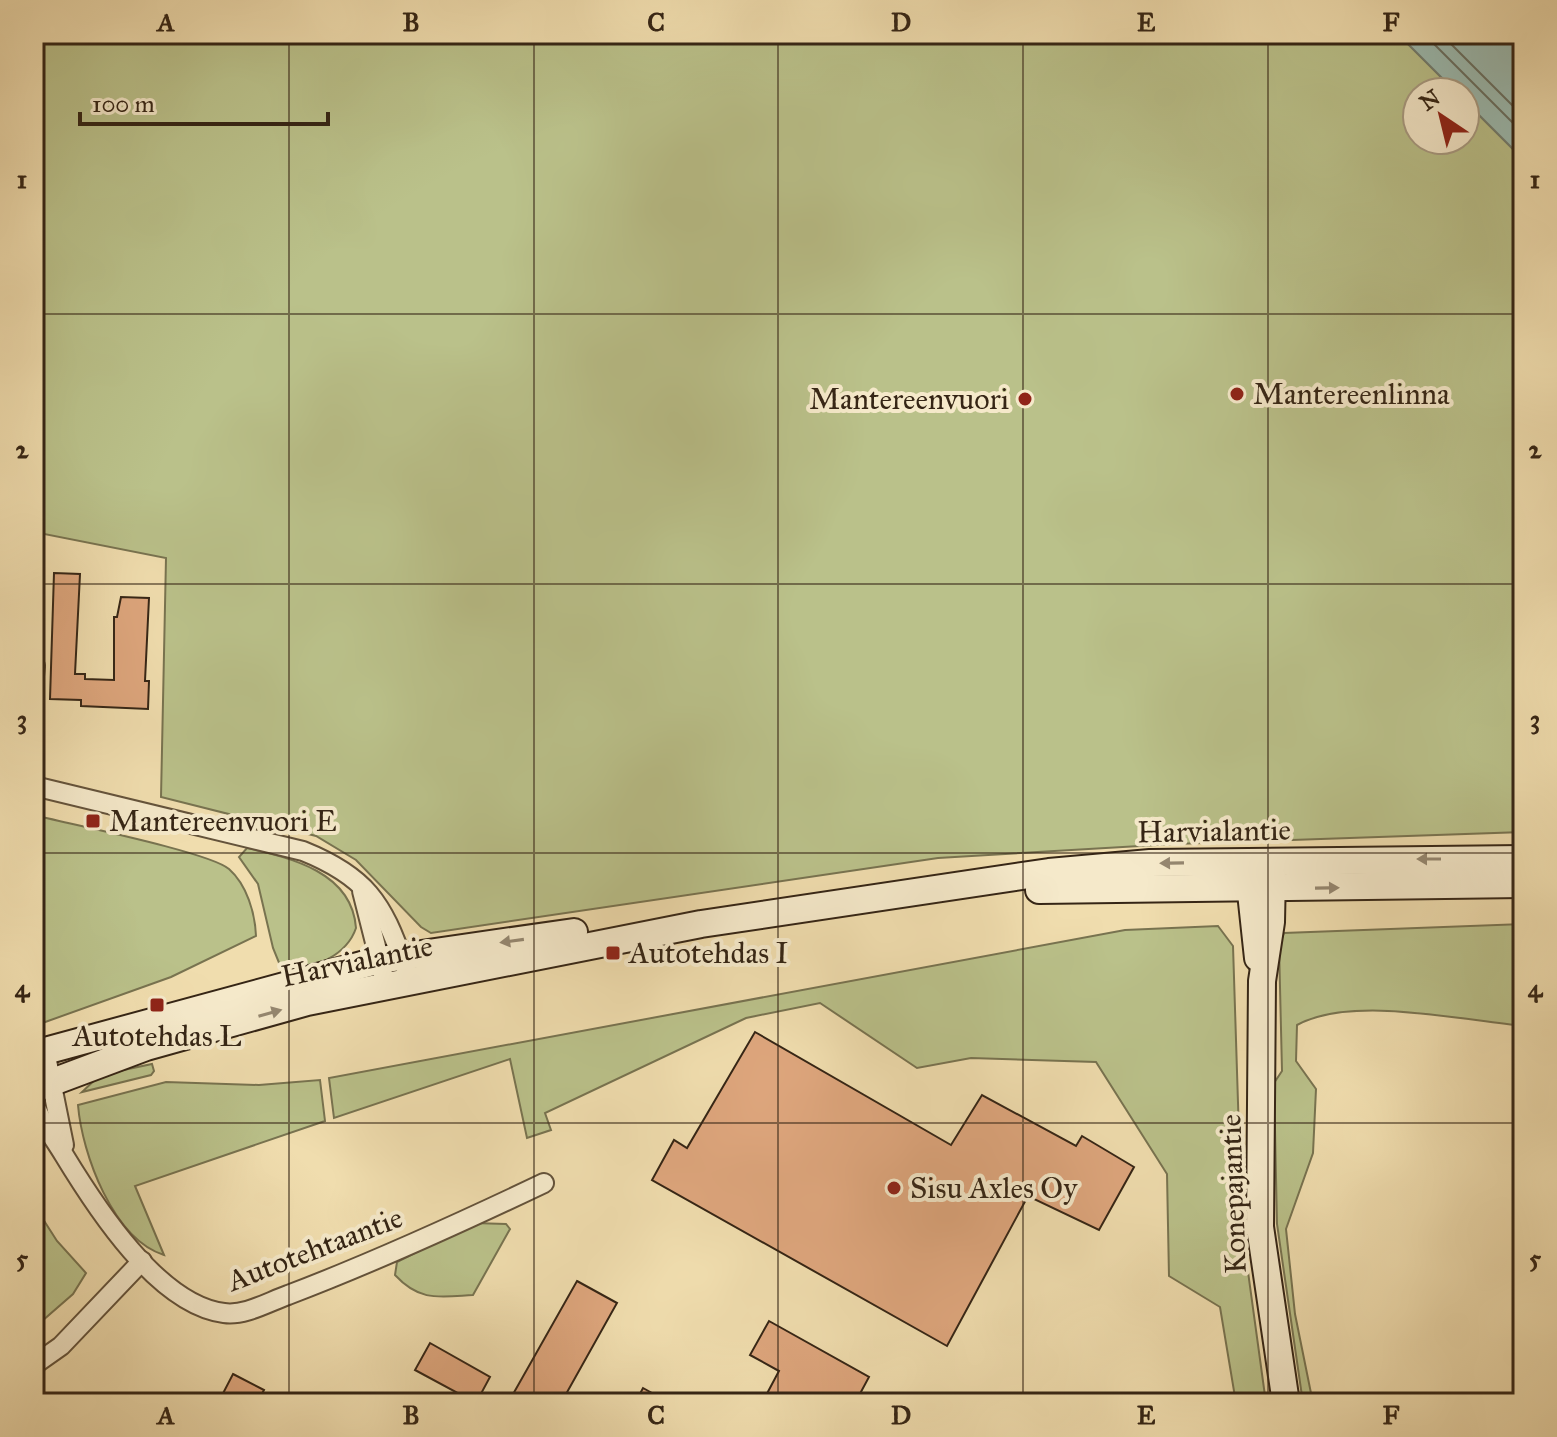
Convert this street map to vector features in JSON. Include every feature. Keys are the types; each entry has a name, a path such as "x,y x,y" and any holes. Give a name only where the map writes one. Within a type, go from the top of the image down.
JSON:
{"main road":[{"name":"Harvialantie","path":"39,1052 600,928 701,924 1049,872 1150,863 1523,859"},
{"name":"Konepajantie","path":"1261,862 1260,1227 1286,1403"},
{"name":"Harvialantie","path":"908,893 1174,886 1261,889 1523,884"},
{"name":"Harvialantie","path":"40,1092 146,1047 307,1002 394,972"}],"street":[{"path":"34,676 35,666"},
{"path":"34,786 303,851 337,864 375,897 389,919 394,972"},
{"name":"Autotehtaantie","path":"39,1052 40,1092 67,1159 107,1224 142,1261 202,1307 226,1314 247,1310 326,1281 544,1183"},
{"name":"Autotehtaantie","path":"40,1092 67,1159"},
{"path":"34,1365 61,1346 142,1261"}],"green space":[{"path":"34,34 1398,34 1440,76 1401,76 1401,156 1481,156 1481,117 1523,159 1523,832 1174,844 938,858 431,933 421,927 356,860 316,836 161,797 166,558 34,532"},
{"path":"34,815 168,847 229,869 241,883 249,900 256,936 171,977 34,1026"},
{"path":"247,848 300,863 331,881 343,893 352,909 356,928 344,947 327,960 284,975 273,948 258,884 239,857"},
{"path":"1523,924 1523,1026 1376,1011 1320,1016 1297,1025 1296,1061 1316,1089 1313,1153 1286,1229 1295,1314 1313,1403 1303,1403 1277,1224 1274,1083 1282,1071 1279,945 1284,933"},
{"path":"1218,926 1233,946 1242,1228 1266,1403 1236,1403 1220,1307 1169,1276 1167,1174 1096,1062 971,1058 917,1068 820,1003 746,1018 545,1113 551,1130 527,1138 510,1059 334,1118 329,1078 1125,930"},
{"path":"152,1064 154,1071 151,1075 82,1092 100,1075"},
{"path":"320,1080 325,1121 135,1186 164,1255 146,1246 115,1213 103,1192 86,1147 78,1105 166,1082 259,1085"},
{"path":"34,1205 57,1241 86,1273 73,1294 34,1328"},
{"path":"473,1223 506,1224 510,1229 473,1295 440,1297 422,1294 395,1275 397,1262"}],"water":[{"path":"1398,34 1523,34 1523,159 1481,117 1481,76 1440,76"}],"building":[{"path":"54,573 80,574 75,674 85,674 85,679 114,680 114,617 117,617 121,597 149,598 145,681 149,681 148,709 81,706 81,700 50,699"},
{"name":"Sisu Axles Oy","path":"755,1032 951,1145 982,1095 1076,1146 1082,1136 1134,1167 1099,1230 1028,1196 947,1346 652,1180 674,1140 687,1148"},
{"path":"577,1281 617,1303 561,1403 508,1403"},
{"path":"769,1321 869,1377 855,1403 762,1403 779,1371 750,1355"},
{"path":"430,1343 490,1377 476,1403 415,1370"},
{"path":"233,1374 264,1390 257,1403 218,1403"},
{"path":"643,1388 670,1403 635,1403"}],"place":[{"name":"Mantereenlinna","path":"1237,394"},
{"name":"Mantereenvuori","path":"1025,399"},
{"name":"Mantereenvuori E","path":"93,821"},
{"name":"Autotehdas I","path":"613,953"},
{"name":"Autotehdas L","path":"157,1005"},
{"name":"Sisu Axles Oy","path":"894,1188"}]}
